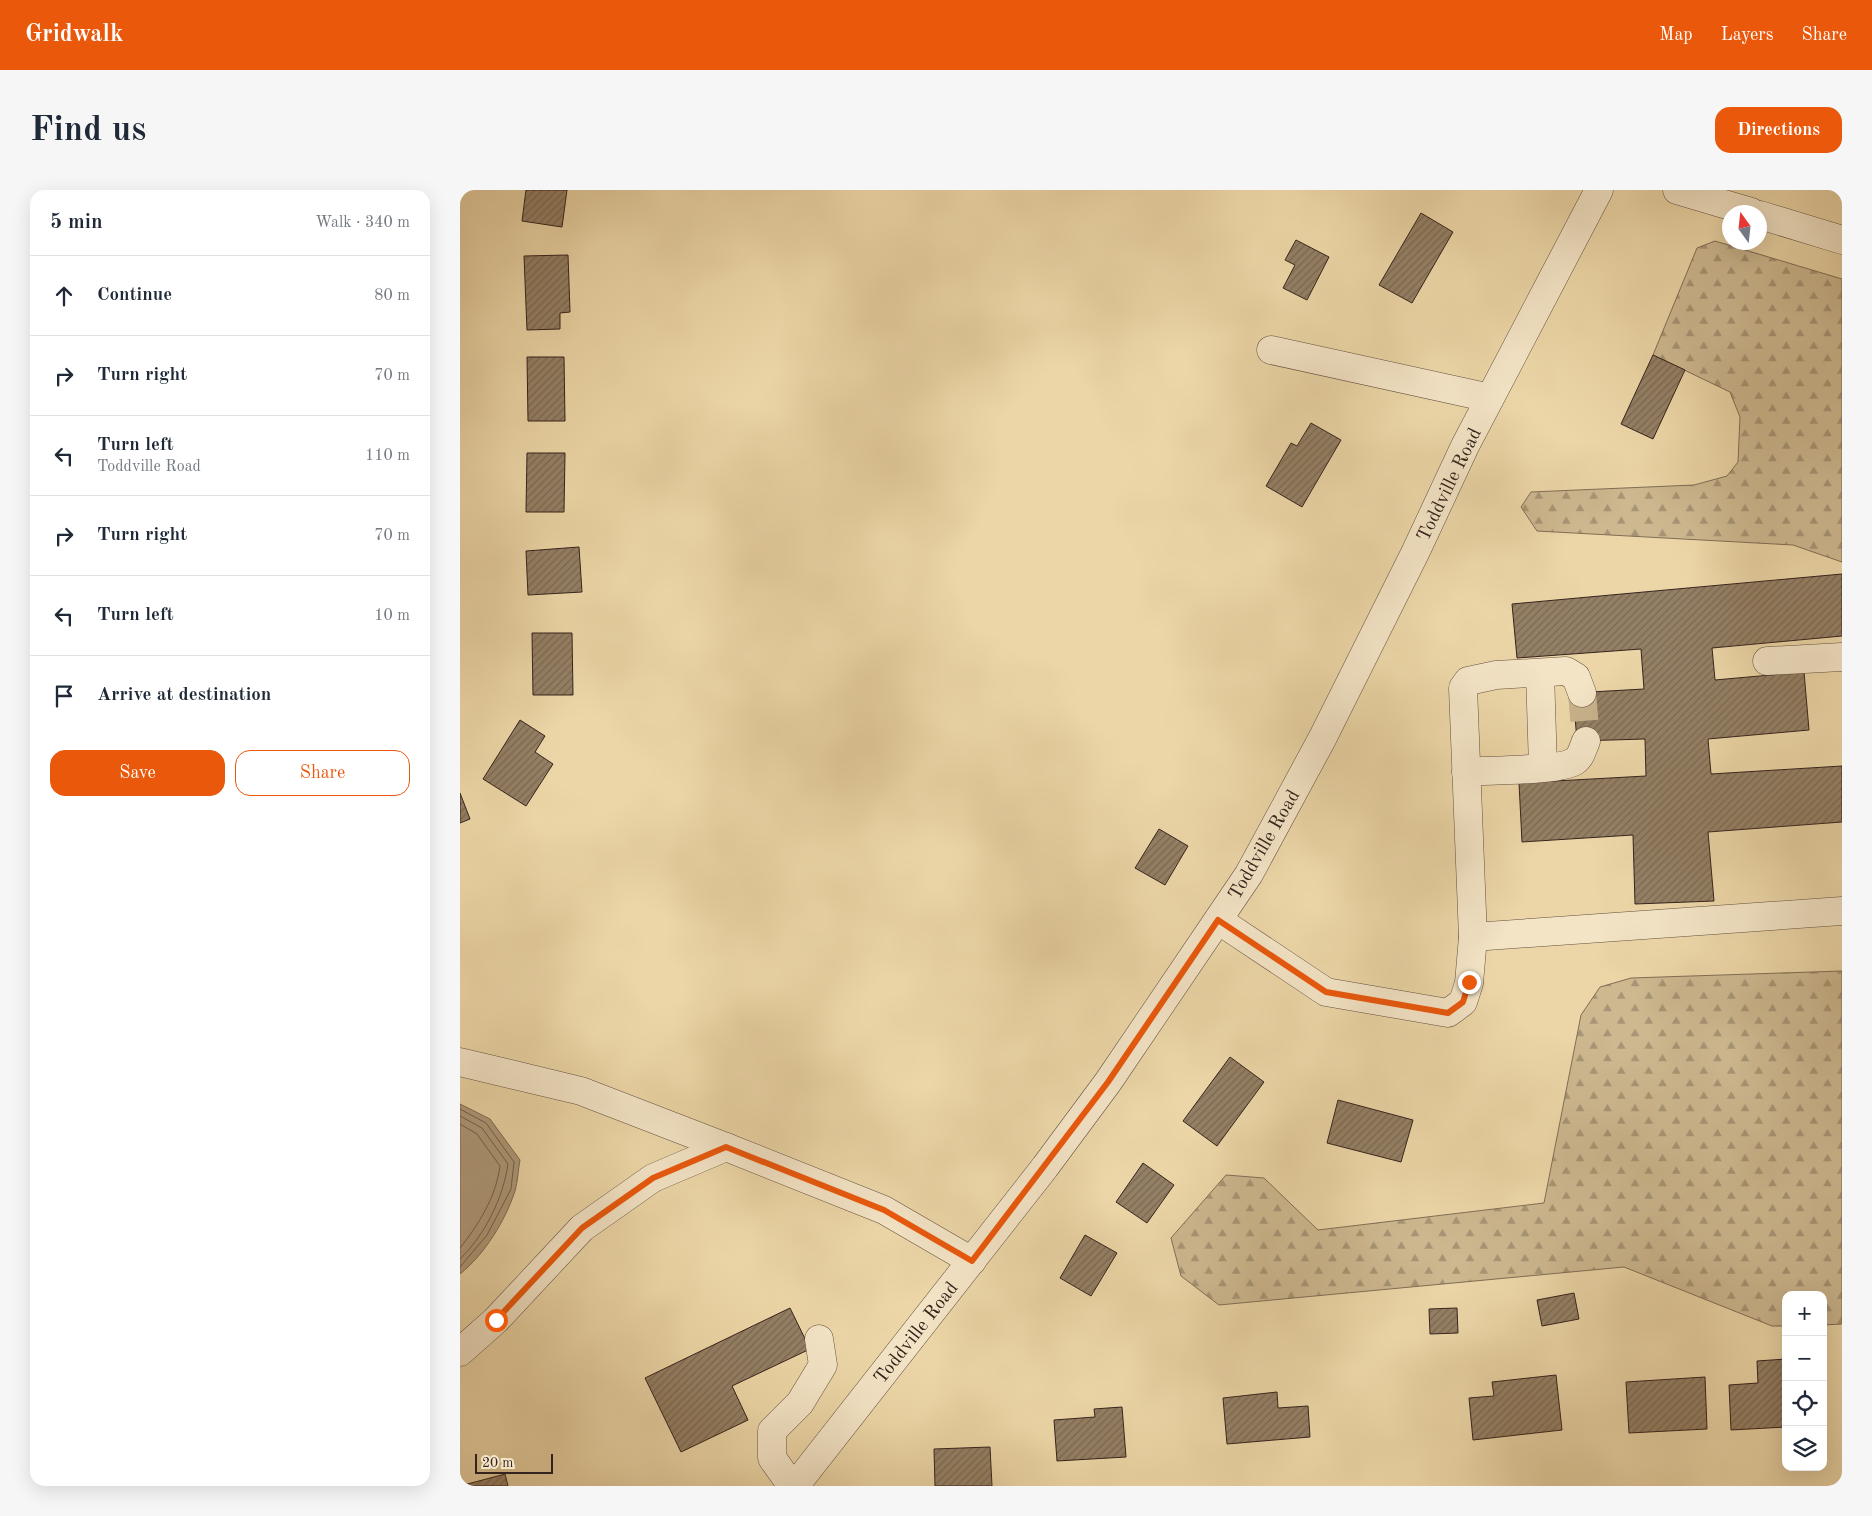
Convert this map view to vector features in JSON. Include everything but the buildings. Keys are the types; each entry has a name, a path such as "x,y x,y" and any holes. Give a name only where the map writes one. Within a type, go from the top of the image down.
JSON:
{"street":[{"name":"Toddville Road","path":"793,1486 972,1261 1108,1082 1249,874 1322,738 1490,398 1599,190"},
{"path":"1677,190 1727,205"},
{"path":"1767,217 1842,240"},
{"path":"1271,350 1490,398"},
{"path":"1767,661 1842,657"},
{"path":"1218,920 1326,992 1448,1013 1463,1002 1469,982 1473,937 1463,688 1468,681 1475,678 1566,671 1576,677 1582,693"},
{"path":"1540,673 1543,767"},
{"path":"1466,772 1558,767 1575,762 1582,752 1586,741"},
{"path":"1473,937 1842,911"},
{"path":"460,1062 581,1091 726,1147 884,1210 972,1261"},
{"path":"460,1352 496,1320 582,1228 653,1178 726,1147"},
{"path":"793,1486 772,1458 772,1431 800,1404 822,1365 819,1339"}],"green space":[{"path":"1715,241 1722,243 1722,250 1745,250 1842,279 1842,562 1793,545 1537,531 1521,507 1531,492 1694,485 1727,476 1738,462 1740,417 1730,392 1653,355 1697,248"},
{"path":"1842,971 1842,1324 1827,1325 1827,1291 1782,1291 1782,1326 1772,1326 1624,1267 1219,1305 1181,1276 1171,1238 1226,1175 1264,1178 1318,1230 1544,1203 1581,1015 1600,987 1631,978"}],"water":[{"path":"460,1104 490,1119 520,1160 515,1191 506,1214 486,1247 460,1274"}],"tunnel":[{"path":"1582,693 1586,741"}],"route":[{"path":"496,1320 582,1228 653,1178 726,1147 884,1210 972,1261 1108,1082 1218,920 1326,992 1448,1013 1463,1002 1469,982"}]}
